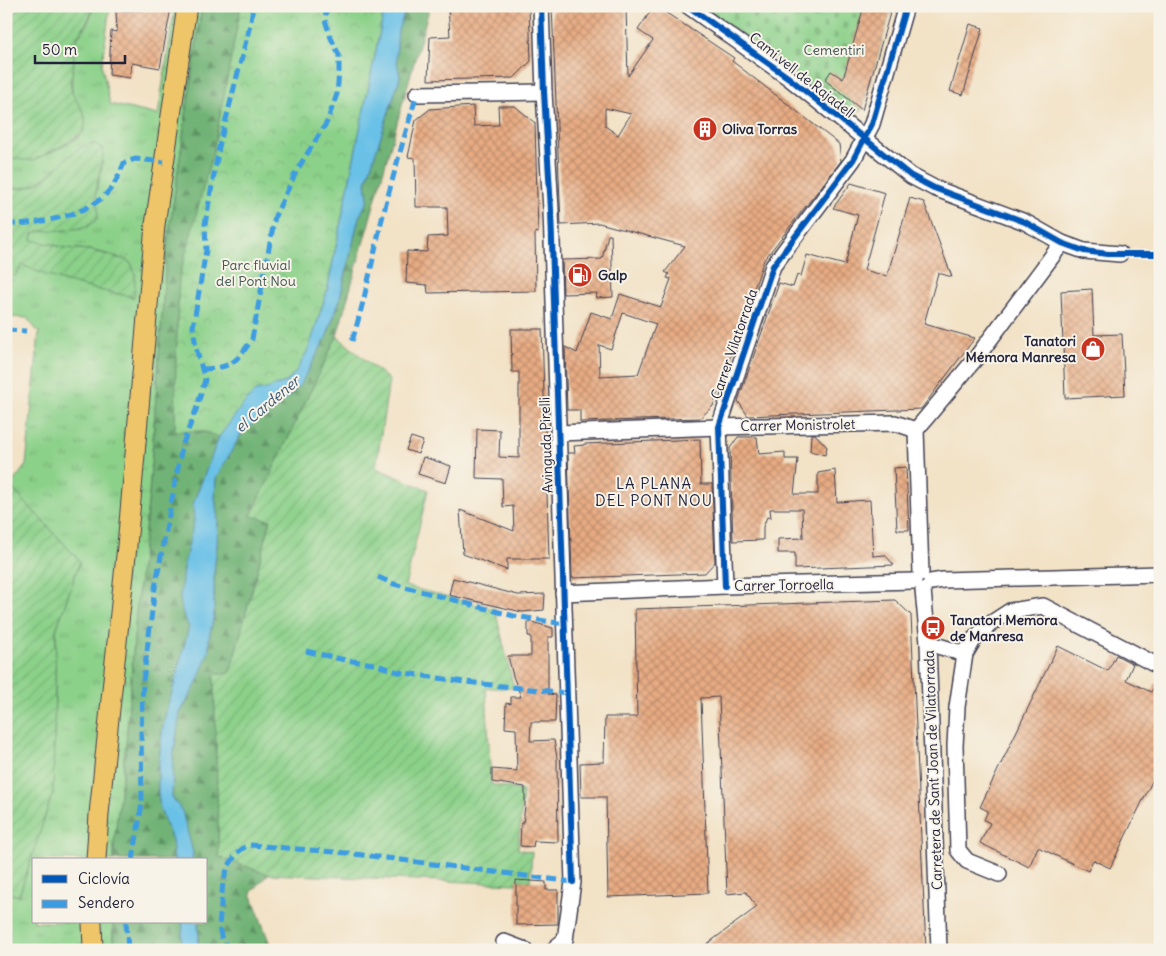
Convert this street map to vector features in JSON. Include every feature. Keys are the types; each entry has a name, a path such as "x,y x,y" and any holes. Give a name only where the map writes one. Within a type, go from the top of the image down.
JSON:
{"main road":[{"path":"96,858 127,546 155,225 187,6"},
{"path":"92,924 93,950"}],"street":[{"name":"Avinguda Pirelli","path":"541,6 551,210 573,882 564,940 556,946 555,950"},
{"name":"Camí vell de Rajadell","path":"688,6 789,78 911,176 934,188 1025,222 1062,243 1084,251 1120,254"},
{"name":"Carrer Vilatorrada","path":"724,586 719,427 773,266 854,160 865,140 872,124 906,6"},
{"path":"417,94 544,92"},
{"path":"916,430 976,358 1062,243"},
{"name":"Carrer Monistrolet","path":"558,433 895,423 916,430"},
{"name":"Carretera de Sant Joan de Vilatorrada","path":"916,430 922,581 928,642 939,950"},
{"name":"Carrer Torroella","path":"563,593 724,586 1160,574"},
{"path":"999,874 967,861 958,850 955,746 957,707 965,654 974,639 990,624 1010,611 1043,606 1160,667"},
{"path":"928,642 965,654"},
{"path":"504,942 525,950"}],"green space":[{"path":"21,6 92,7 89,17 74,45 74,63 71,79 73,93 85,117 83,133 34,160 23,160 6,156 6,21"},
{"path":"92,6 110,6 102,66 110,104 158,115 175,6 202,6 167,246 149,494 136,613 126,745 114,858 32,858 32,924 113,924 113,950 6,950 6,892 19,896 53,792 56,630 80,561 10,486 26,465 39,333 27,318 6,317 6,283 10,283 23,265 63,280 133,297 135,274 131,263 115,256 32,240 33,234 38,231 88,227 97,209 95,196 102,167 102,148 82,147 38,183 28,187 17,188 6,186 6,156 26,159 44,155 79,137 85,117 72,92 74,43 92,13"},
{"path":"202,6 241,6 214,148 179,280 175,430 201,431 219,437 193,504 194,521 183,614 189,627 163,726 158,770 160,809 172,840 174,858 114,858 126,745 136,613 149,494 167,246"},
{"name":"Parc fluvial del Pont Nou","path":"241,6 385,6 327,291 309,348 297,370 288,381 267,389 255,391 219,437 201,431 175,431 179,279 214,148"},
{"path":"407,6 430,6 337,336 251,516 271,519 230,673 214,675 219,857 268,874 251,893 272,950 196,950 199,938 198,924 208,924 208,858 192,858 193,853 188,837 172,797 173,758 180,713 189,699 209,651 209,637 214,615 214,572 218,521 215,497 216,478 243,431 300,385 326,338 339,302 359,217 368,200 366,182 400,77 396,57 398,30"},
{"name":"Cementiri","path":"700,6 892,6 862,110 849,113 841,111 765,50"},
{"path":"93,143 102,148 103,153 96,191 98,215 95,221 82,228 38,231 33,234 32,240 66,248 90,250 126,260 133,267 134,271 134,297 63,281 23,265 10,283 6,283 6,186 19,188 31,186 42,180 82,147"},
{"path":"337,336 389,380 376,468 428,490 405,586 495,609 514,688 486,688 491,784 523,791 518,849 532,852 530,881 516,880 516,884 268,874 219,857 214,675 230,673 271,520 251,516"},
{"path":"10,486 80,561 56,630 53,792 19,896 6,892 6,492"},
{"path":"113,924 183,924 181,950 113,950"}],"water":[{"name":"el Cardener","path":"385,6 407,6 398,30 396,57 400,77 366,182 368,200 359,217 339,302 326,338 300,385 283,402 243,431 216,478 215,497 218,521 214,572 214,615 209,637 209,651 196,685 180,713 173,758 172,797 182,811 193,853 192,858 174,858 172,840 160,809 158,769 163,726 189,627 183,614 180,599 183,569 194,521 193,504 219,437 242,406 255,391 267,389 288,381 297,370 309,348 327,291"},
{"path":"183,924 198,924 199,938 196,950 181,950"}],"building":[{"path":"144,6 171,8 160,68 132,63 130,78 109,75 111,31 117,32 116,11 143,10"},
{"path":"448,6 529,6 531,61 514,78 428,80 430,37 450,36"},
{"path":"552,6 585,6 585,11 626,8 628,76 653,40 638,30 654,6 656,6 734,58 732,61 839,144 841,161 764,260 713,406 700,418 580,422 580,410 567,410 565,347 577,353 591,312 612,319 620,294 661,307 671,279 667,278 669,274 665,272 685,246 599,223 561,225","holes":["605,108 631,114 618,135 605,126","623,313 656,324 638,374 600,376 599,345 611,349"]},
{"path":"864,6 892,6 862,110 825,80 831,71 843,79"},
{"path":"970,24 983,28 963,95 950,91"},
{"path":"473,106 474,126 499,125 498,106 515,106 535,123 538,233 535,232 536,291 428,293 427,285 406,283 407,251 427,252 428,237 448,236 447,207 416,207 415,158 408,157 416,120 430,109"},
{"path":"851,183 885,193 864,270 887,276 910,198 924,202 952,277 938,273 924,324 975,338 921,409 748,416 738,401 779,283 793,287 797,275 801,276 807,255 845,265 858,215 833,208"},
{"path":"608,235 611,235 613,297 596,298 597,293 563,294 562,260 602,259"},
{"name":"Tanatori Mémora Manresa","path":"1092,289 1094,335 1122,334 1125,395 1065,398 1061,291"},
{"path":"511,329 542,329 549,559 507,559 507,570 463,554 460,510 514,531 513,506 503,507 502,479 476,478 477,429 500,430 499,457 519,458 519,372 512,372"},
{"path":"811,434 815,434 827,447 825,455 810,451"},
{"path":"411,437 423,441 418,454 406,450"},
{"path":"738,437 757,437 759,454 785,452 785,459 798,459 794,494 818,494 818,473 835,470 837,502 870,500 873,556 885,555 894,565 795,569 795,553 778,553 778,539 803,538 802,509 770,509 771,518 767,517 763,527 763,540 733,541 730,448"},
{"path":"700,439 701,484 712,484 715,562 705,573 572,578 568,453 575,453 574,446"},
{"path":"423,457 451,466 446,483 418,474"},
{"path":"906,467 909,530 897,530 894,468"},
{"path":"453,578 518,595 545,594 544,610 522,612 449,595"},
{"path":"895,600 911,615 926,950 699,950 757,907 746,892 727,894 719,697 701,698 708,893 608,897 606,797 581,797 580,763 604,762 605,717 637,717 635,609"},
{"path":"528,621 553,628 553,637 548,637 548,694 556,695 555,722 531,722 530,741 554,740 557,758 558,842 534,841 533,847 520,846 521,823 523,823 525,806 525,787 492,782 492,769 517,771 516,729 505,728 506,703 511,704 511,697 521,697 508,656 531,656 531,636 528,636"},
{"path":"1058,646 1108,671 1116,655 1133,664 1126,680 1151,692 1160,676 1160,765 1110,868 1093,860 1088,871 1038,847 1029,867 980,843 990,823 984,820 988,811 980,807"},
{"path":"516,880 546,882 546,890 558,890 558,924 516,925"}],"marked path":[{"path":"133,858 142,803 141,732 143,681 155,588 182,446 205,380 196,348 193,327 206,250 205,224 219,147 251,21 253,6"},
{"path":"203,369 220,367 232,362 242,353 252,339 275,216 297,170 327,122 337,94 339,55 325,20 327,6"},
{"path":"352,341 385,207 417,94"},
{"path":"6,224 45,221 60,218 87,208 107,193 115,183 124,163 135,159 164,162"},
{"path":"6,330 26,331"},
{"path":"378,577 394,584 514,616 565,624"},
{"path":"306,651 345,660 374,664 398,672 465,682 567,693"},
{"path":"231,950 222,940 219,927 223,882 228,867 237,853 250,845 347,853 573,882"},
{"path":"126,924 128,950"}],"cycle path":[{"path":"541,6 551,210 573,882"},
{"path":"688,6 789,78 911,176 934,188 1025,222 1062,243 1084,251 1108,254 1160,254"},
{"path":"725,586 719,427 773,266 853,160 872,124 906,6"}],"place":[{"name":"Oliva Torras","path":"705,129"},
{"name":"Galp","path":"580,275"},
{"name":"Tanatori Mémora Manresa","path":"1093,349"},
{"name":"Tanatori Memora de Manresa","path":"933,628"}],"district":[{"name":"LA PLANA DEL PONT NOU","path":"654,492"}]}
